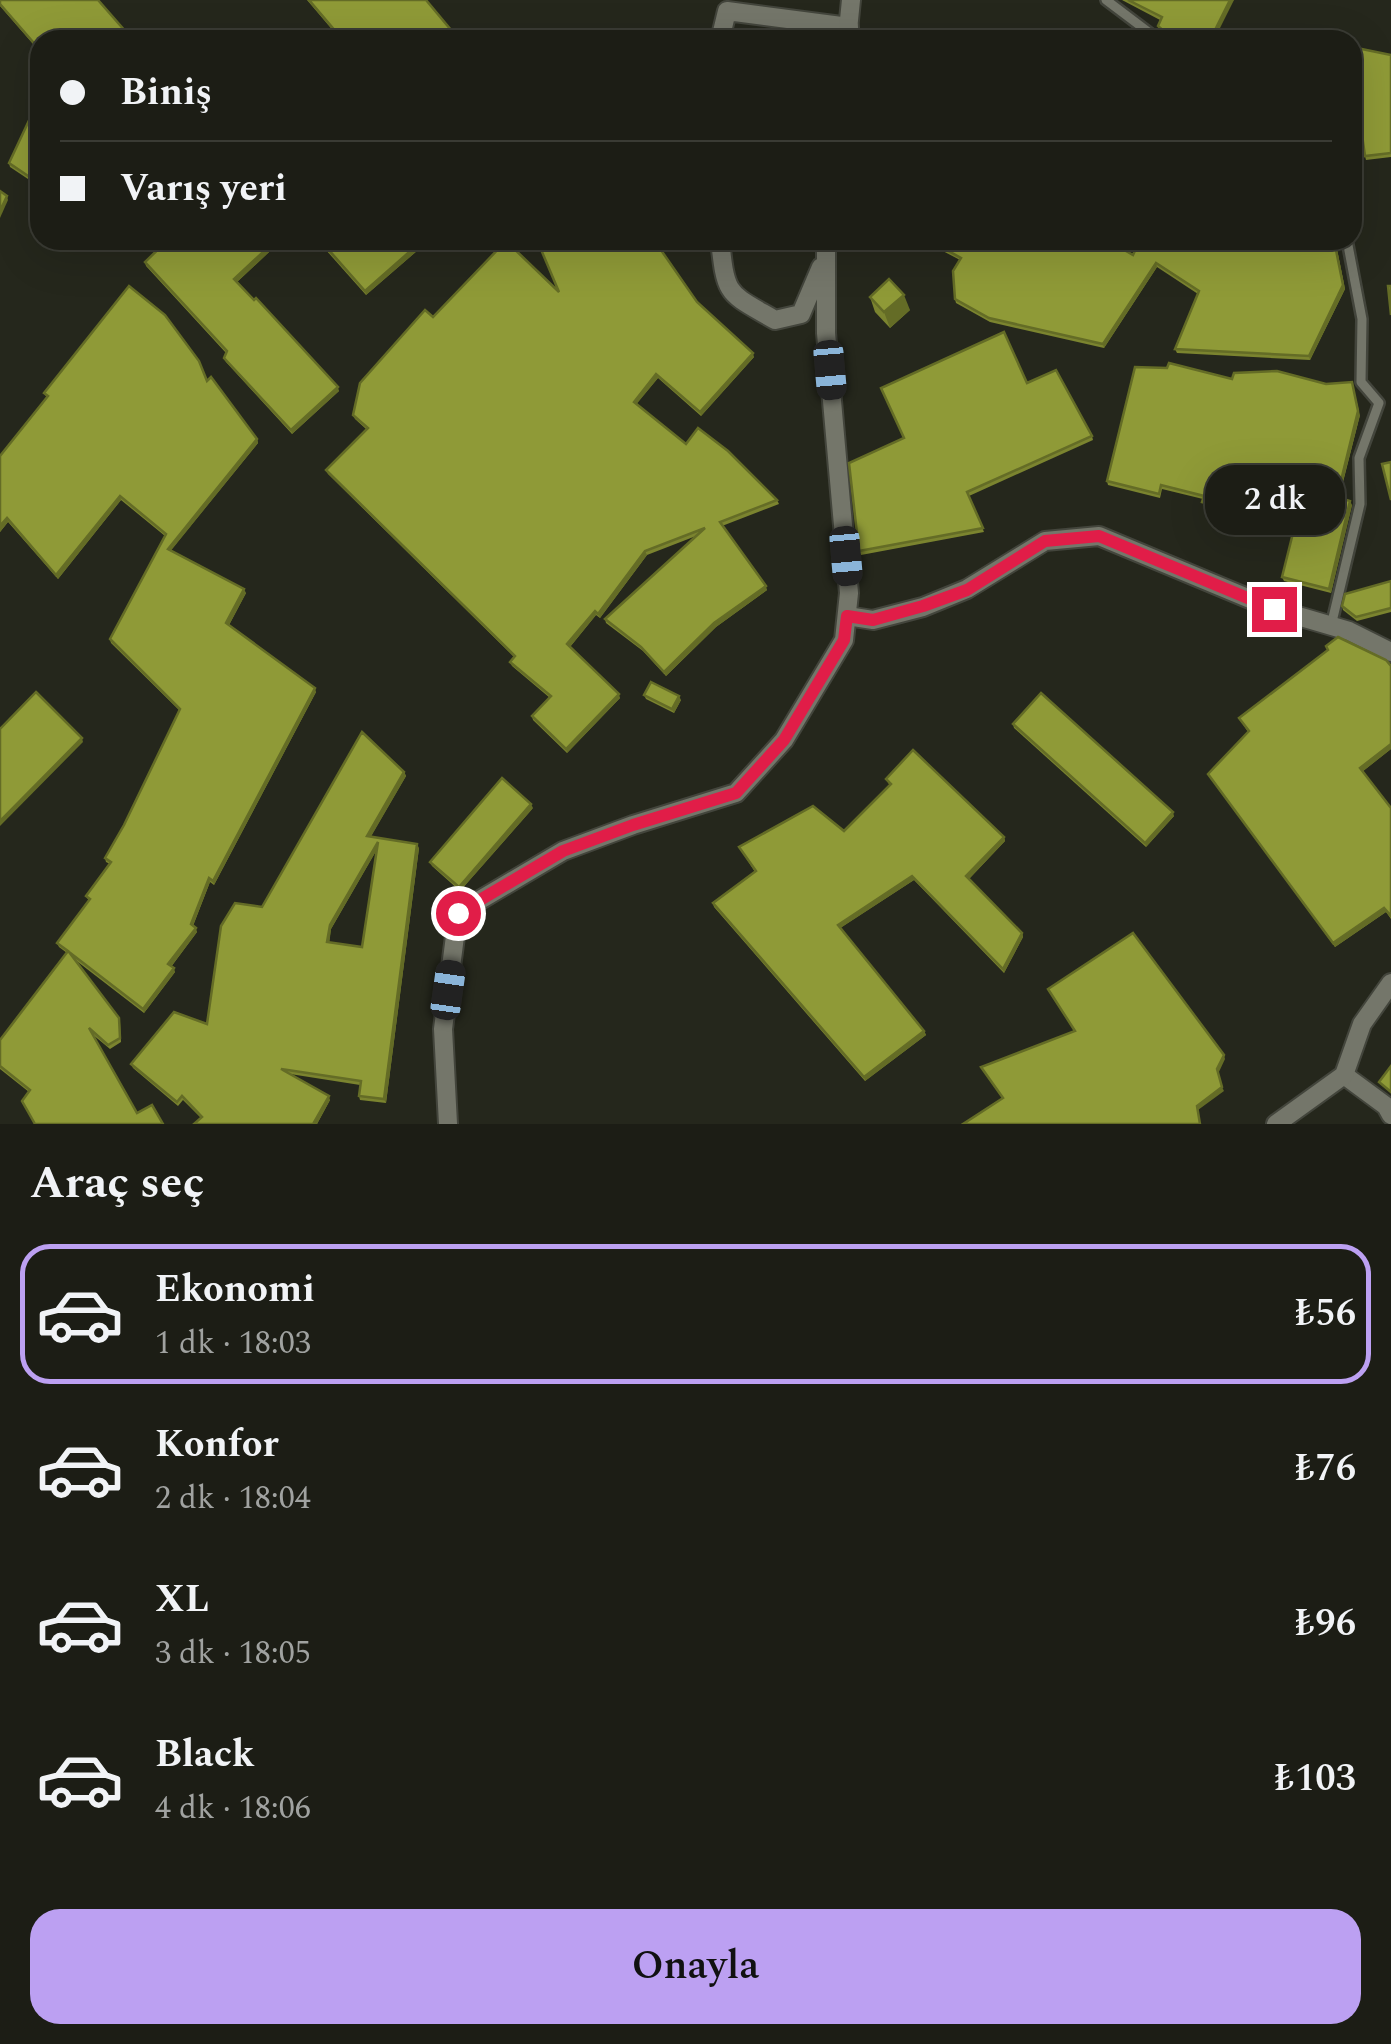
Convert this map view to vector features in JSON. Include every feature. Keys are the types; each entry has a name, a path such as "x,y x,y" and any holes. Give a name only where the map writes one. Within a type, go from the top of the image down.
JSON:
{"street":[{"path":"848,30 850,0"},
{"path":"721,30 724,4 835,30"},
{"path":"721,250 732,296 775,320 801,314 823,262"},
{"path":"448,1124 443,1029 458,913 563,851 736,793 784,740 844,640 849,593 826,333 825,250"},
{"path":"847,616 873,620 923,606 967,590 1045,541 1099,536 1274,609 1331,626 1391,652"},
{"path":"1276,1124 1344,1075 1362,1024 1391,983"},
{"path":"1344,1075 1386,1106 1391,1115"}],"lane":[{"path":"1106,0 1146,30"},
{"path":"1331,626 1360,504 1358,458 1379,403 1361,382 1362,319 1349,250"}],"building":[{"path":"0,0 98,0 124,30 30,30 30,38"},
{"path":"309,0 426,0 451,30 334,30"},
{"path":"1128,0 1230,0 1215,30 1163,30 1158,26 1162,17"},
{"path":"1362,49 1391,55 1391,153 1365,156"},
{"path":"30,118 30,177 9,163"},
{"path":"0,191 7,196 0,211"},
{"path":"158,250 265,250 234,279 338,387 291,430 224,358 227,351 145,262"},
{"path":"329,250 411,250 365,291"},
{"path":"497,250 515,250 559,292 541,250 661,250 697,302 753,353 700,412 656,374 634,402 686,444 698,428 728,451 777,500 720,522 766,586 714,623 664,672 641,647 605,619 705,528 645,551 598,614 595,611 567,644 619,694 566,749 532,716 551,696 510,662 515,656 326,470 368,428 353,415 360,383 425,310 433,317"},
{"path":"947,250 1124,250 1133,255 1135,250 1336,250 1343,285 1309,356 1175,349 1199,291 1156,263 1103,344 989,318 955,299 953,271 961,258"},
{"path":"889,279 904,295 884,312 870,297"},
{"path":"129,286 165,315 199,361 207,381 211,377 257,439 168,549 244,589 226,623 315,688 213,881 209,878 191,924 196,928 168,964 174,968 143,1009 69,952 119,1018 120,1038 108,1045 89,1028 137,1113 152,1105 163,1124 35,1124 22,1101 30,1090 0,1066 0,1040 68,951 57,943 90,899 86,896 111,862 105,858 180,709 110,639 166,534 120,496 56,575 7,518 0,526 0,456 48,396 44,393"},
{"path":"1004,332 1027,383 1056,370 1092,436 967,492 983,528 859,551 849,463 904,438 881,388"},
{"path":"1169,363 1232,379 1234,373 1277,371 1326,384 1352,382 1358,411 1337,497 1350,501 1329,589 1282,577 1295,525 1202,502 1204,496 1161,485 1159,494 1107,481 1135,367 1167,368"},
{"path":"1391,462 1391,500 1382,464"},
{"path":"1391,581 1391,608 1356,617 1342,606 1345,594"},
{"path":"1338,637 1391,666 1391,744 1360,768 1391,808 1391,916 1384,908 1333,943 1208,774 1249,731 1239,718 1328,650 1326,646"},
{"path":"651,682 679,696 672,709 644,695"},
{"path":"36,692 82,738 0,821 0,729"},
{"path":"1041,693 1173,812 1145,843 1013,724"},
{"path":"362,732 404,772 367,836 417,844 384,1099 359,1096 361,1081 281,1069 329,1096 313,1124 194,1124 202,1117 182,1096 177,1102 131,1064 174,1012 207,1024 221,926 235,903 262,907","holes":["378,842 362,947 327,942 330,925"]},
{"path":"913,750 1004,837 966,876 1022,933 1003,969 912,876 838,925 924,1031 864,1077 713,903 756,871 739,847 813,806 844,831 891,784 886,779"},
{"path":"502,778 531,804 459,887 430,862"},
{"path":"1133,933 1224,1055 1217,1069 1222,1087 1197,1106 1200,1124 963,1124 1003,1098 981,1067 1075,1031 1048,989"},
{"path":"1391,1066 1391,1092 1379,1082"}],"route":[{"path":"458,913 563,851 736,793 784,740 844,640 847,616 873,620 967,590 1045,541 1099,536 1274,609"}]}
